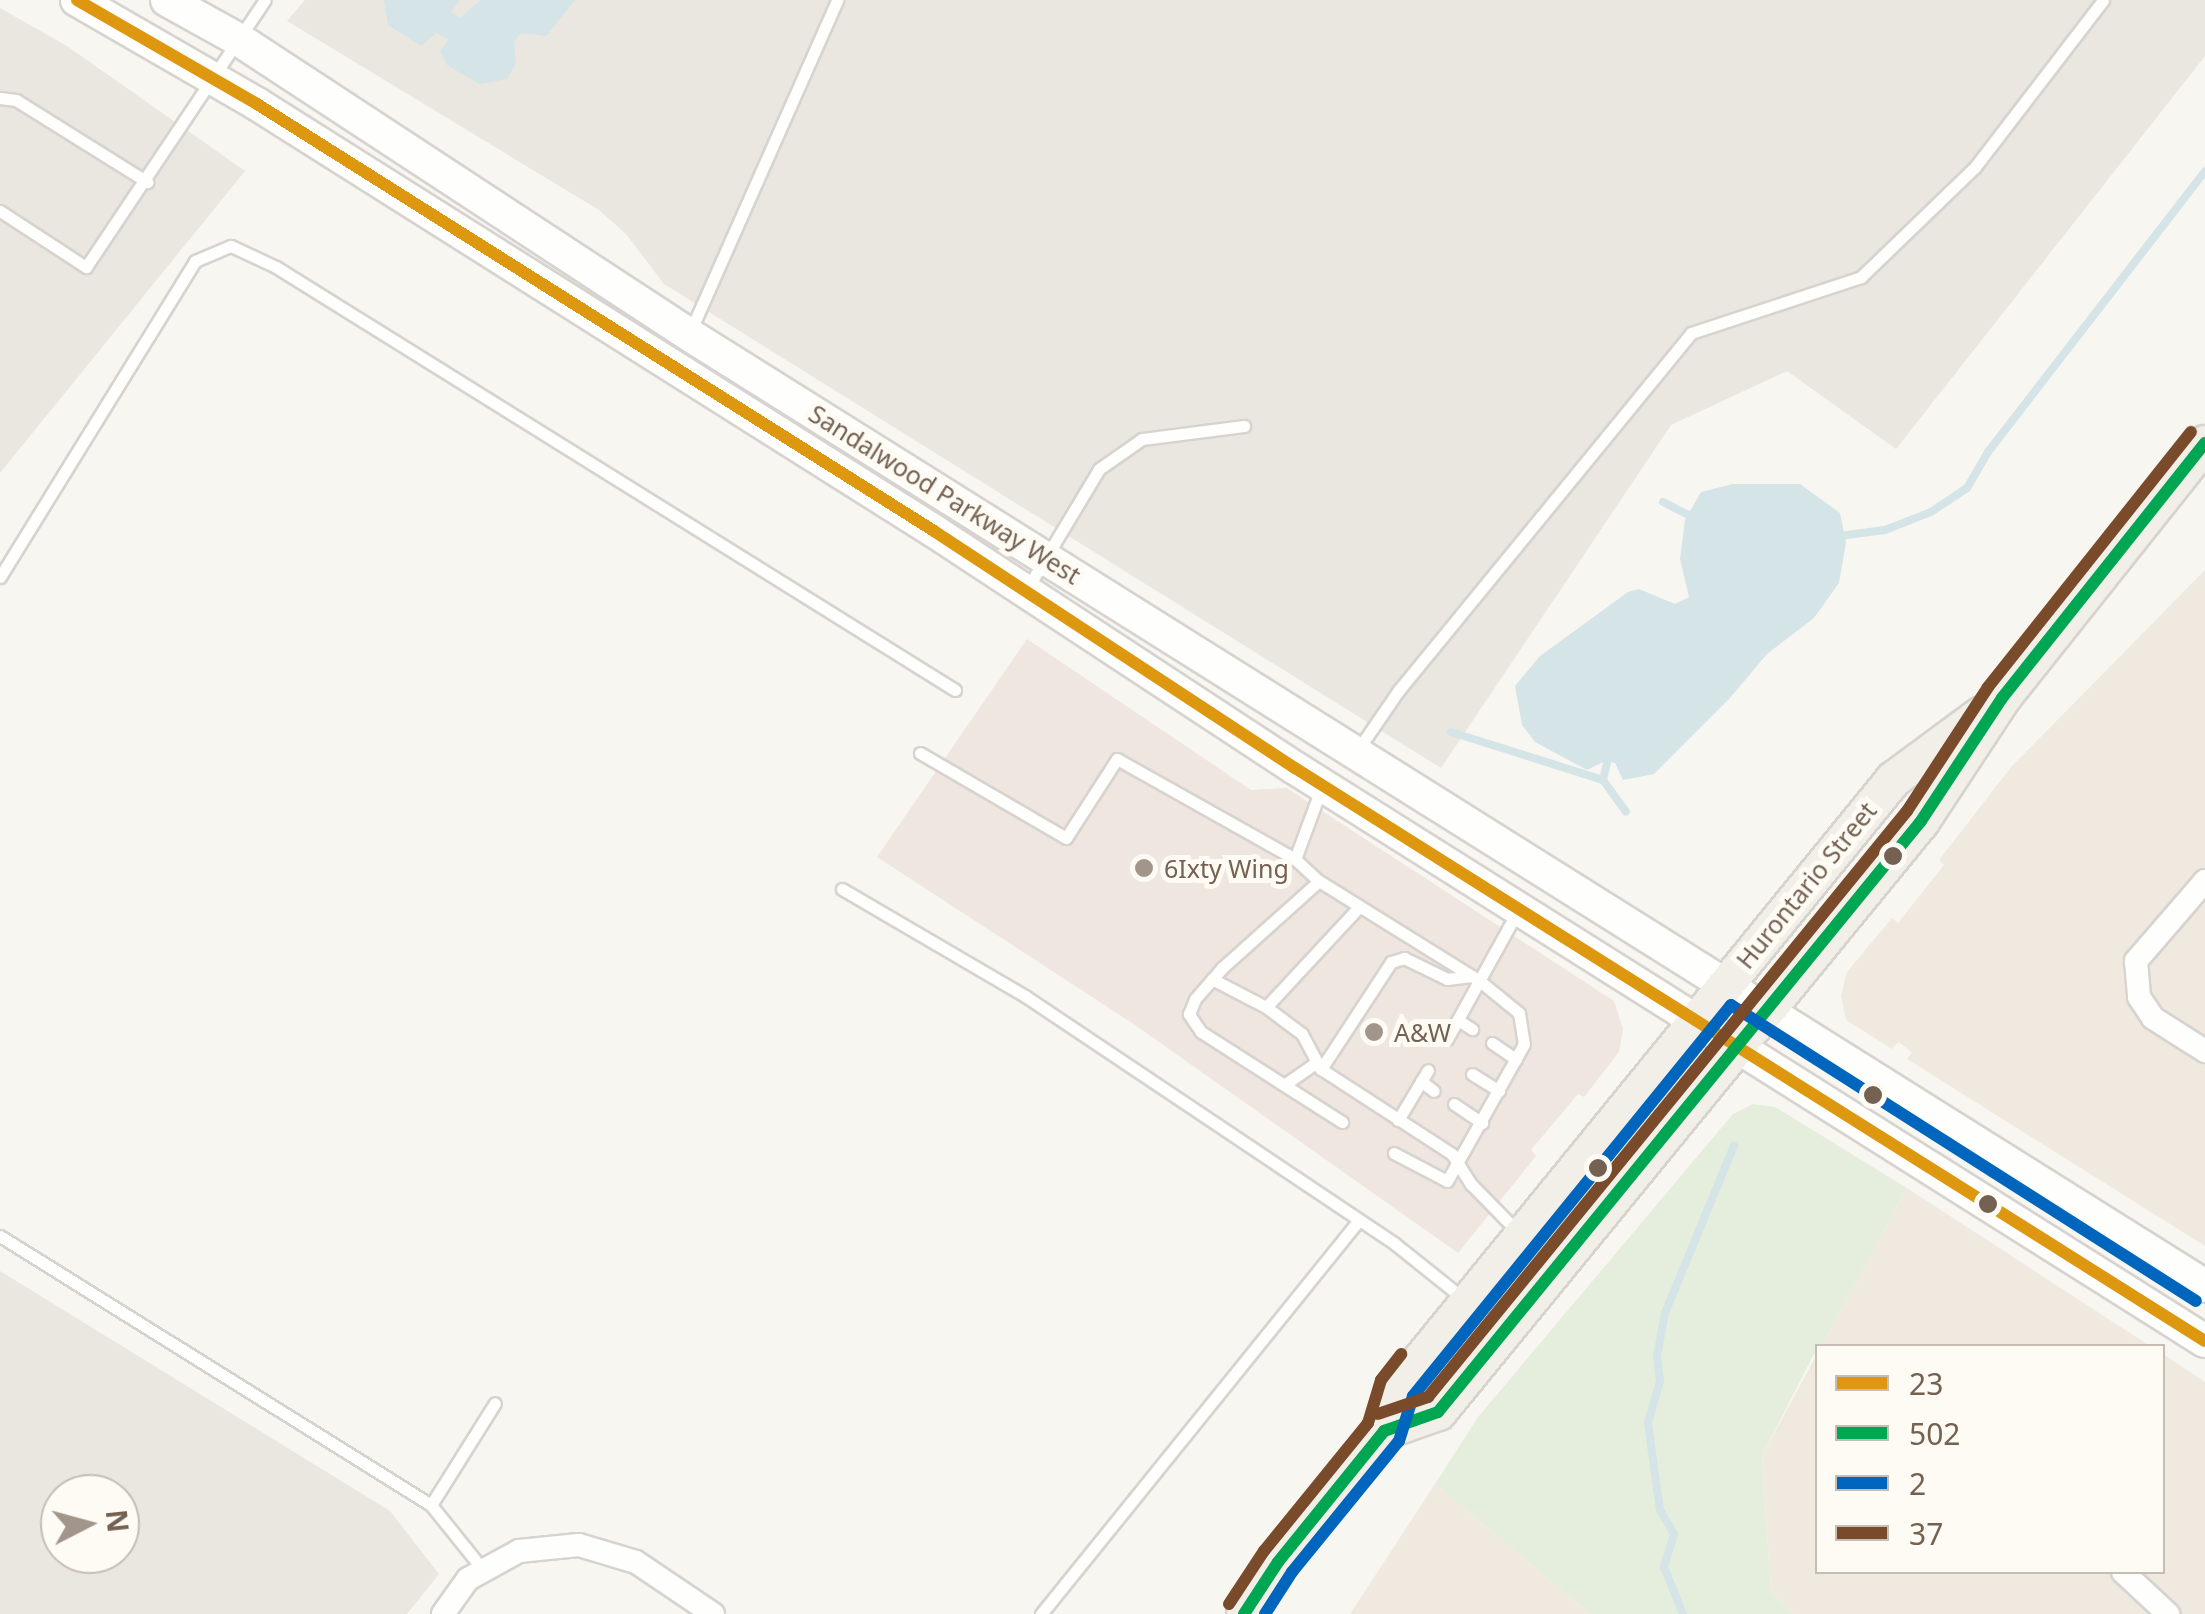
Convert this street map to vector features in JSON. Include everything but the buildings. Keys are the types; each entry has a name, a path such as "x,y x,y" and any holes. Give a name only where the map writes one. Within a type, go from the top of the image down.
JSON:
{"main road":[{"name":"Sandalwood Parkway West","path":"77,0 214,79 1026,589 1323,785 2205,1340"},
{"name":"Sandalwood Parkway West","path":"168,0 241,41 688,334 1727,982 2205,1286"},
{"name":"Hurontario Street","path":"1384,1430 1438,1412 1921,820 2002,698 2205,444"},
{"name":"Hurontario Street","path":"1244,1614 1278,1562 1384,1430 1397,1388 1892,779 2002,698"}],"street":[{"path":"2205,881 2136,961 2139,997 2153,1018 2205,1051"},
{"path":"443,1614 468,1579 520,1552 579,1544 636,1562 713,1614"},
{"path":"2125,1574 2168,1614"}],"lane":[{"path":"0,212 86,267 266,0"},
{"path":"668,366 712,290 837,0"},
{"path":"1357,750 1399,690 1690,333 1861,277 1975,167 2103,0"},
{"path":"0,98 16,100 146,182"},
{"path":"0,577 196,260 232,246 276,267 955,690"},
{"path":"1026,589 1099,468 1142,439 1244,426"},
{"path":"920,753 1066,838 1118,759 1295,859 1319,882 1476,979 1519,1013 1524,1044 1447,1182 1440,1182 1394,1153"},
{"path":"1295,859 1323,785"},
{"path":"1319,882 1212,979 1190,1007 1192,1023 1342,1122"},
{"path":"842,889 1025,996 1359,1220 1468,1301"},
{"path":"1266,1007 1358,908"},
{"path":"1446,1039 1476,979 1519,908"},
{"path":"1284,1084 1319,1066 1390,962 1404,958 1448,979 1476,979"},
{"path":"1212,979 1295,1027 1319,1066 1444,1148 1471,1184 1521,1235"},
{"path":"1458,1020 1472,1029"},
{"path":"1492,1042 1516,1058"},
{"path":"1472,1074 1499,1091"},
{"path":"1398,1120 1424,1076 1434,1091"},
{"path":"1454,1104 1482,1124"},
{"path":"1041,1614 1359,1220"},
{"path":"0,1236 430,1505 484,1571"},
{"path":"430,1505 494,1402"}],"shaded area":[{"path":"305,0 2205,0 2205,56 1896,449 1787,371 1671,425 1441,768 664,284 626,234 599,210 287,21"},
{"path":"384,0 460,0 451,12 460,18 481,0 575,0 546,36 521,33 514,42 516,63 507,79 479,84 447,65 440,51 449,39 436,33 421,46 388,25"},
{"path":"0,8 67,46 245,171 0,473"},
{"path":"1733,484 1800,484 1840,513 1846,543 1839,583 1814,618 1767,654 1729,699 1654,774 1623,780 1615,763 1605,761 1587,770 1535,742 1522,725 1515,686 1540,656 1628,592 1639,589 1675,604 1689,597 1680,559 1685,520 1701,492"},
{"path":"2205,570 2205,1246 1907,1059 1912,1052 1898,1042 1892,1049 1846,1020 1841,996 1847,972 1892,918 1898,923 1944,865 1939,860 2012,766"},
{"path":"1027,639 1251,790 1287,788 1614,1001 1623,1029 1619,1052 1584,1097 1578,1094 1531,1150 1536,1156 1458,1253 1135,1025 877,857"},
{"path":"1907,1188 2147,1344 1823,1344"},
{"path":"0,1271 390,1511 439,1574 407,1614 0,1614"},
{"path":"2165,1355 2205,1382 2205,1614 1793,1614 1771,1591 1762,1456 1815,1358 1815,1574 2165,1574"},
{"path":"1435,1484 1590,1614 1350,1614"}],"green space":[{"path":"1753,1104 1775,1107 1907,1188 1823,1344 1815,1344 1815,1352 1762,1456 1771,1591 1793,1614 1590,1614 1435,1484 1478,1417 1733,1114"}],"waterway":[{"path":"1839,536 1885,530 1931,512 1967,488 1988,452 2205,171"},
{"path":"1663,502 1694,518"},
{"path":"1451,732 1603,780"},
{"path":"1609,754 1603,780 1626,812"},
{"path":"1683,1614 1664,1567 1674,1534 1660,1510 1648,1423 1660,1381 1657,1356 1665,1313 1734,1146"}],"transit line":[{"name":"23","path":"77,0 257,104 934,531 1295,768 2205,1341"},
{"name":"37","path":"1378,1414 1428,1397 1907,811 1988,687 2191,432"},
{"name":"502","path":"1244,1614 1278,1562 1384,1431 1438,1412 1921,821 2002,698 2205,443"},
{"name":"2","path":"1265,1614 1292,1572 1399,1441 1413,1396 1731,1005 2196,1301"},
{"name":"37","path":"1229,1604 1264,1551 1368,1423 1381,1380 1401,1354"}],"place":[{"name":"6Ixty Wing","path":"1144,868"},
{"name":"A&W","path":"1374,1032"}]}
